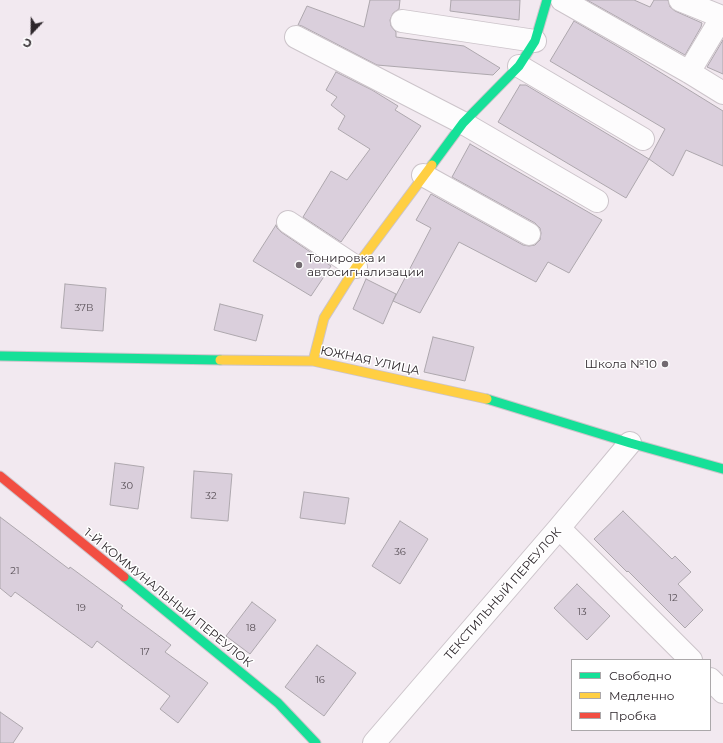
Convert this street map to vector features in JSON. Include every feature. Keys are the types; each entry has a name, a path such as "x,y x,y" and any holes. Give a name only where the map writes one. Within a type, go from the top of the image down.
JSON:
{"street":[{"path":"313,361 324,318 356,267 463,123 519,66 535,41 547,0"},
{"path":"562,0 723,93"},
{"path":"680,0 722,17 689,72"},
{"path":"402,22 535,41"},
{"path":"296,37 463,123 597,201"},
{"path":"519,66 643,139"},
{"path":"423,175 529,234"},
{"path":"288,222 356,267"},
{"name":"ЮЖНАЯ УЛИЦА","path":"0,356 313,361 481,397 630,443 723,469"},
{"name":"ТЕКСТИЛЬНЫЙ ПЕРЕУЛОК","path":"374,743 630,443"},
{"name":"1-Й КОММУНАЛЬНЫЙ ПЕРЕУЛОК","path":"0,476 278,703 316,743"},
{"path":"559,528 690,659"},
{"path":"711,680 723,692"}],"building":[{"path":"370,0 400,0 399,9 393,13 390,20 391,26 396,32 396,37 464,46 500,68 493,75 377,65 298,25 307,6 364,27"},
{"path":"451,0 520,0 519,20 450,11"},
{"path":"587,0 634,0 650,7 654,0 668,0 670,7 675,11 702,23 685,55"},
{"path":"574,21 723,111 723,166 686,150 673,176 649,159 665,129 550,61"},
{"path":"723,40 723,74 707,67"},
{"path":"336,72 372,90 398,106 395,110 421,126 341,242 303,217 331,171 347,180 370,149 338,129 345,116 331,105 337,97 326,90"},
{"path":"520,85 526,85 649,159 626,198 498,122"},
{"path":"470,144 602,220 569,273 548,262 536,282 459,242 420,313 393,301 431,228 416,220 431,194 523,245 535,245 540,240 540,228 535,223 452,177"},
{"path":"276,225 281,232 331,266 311,296 253,261"},
{"path":"366,279 396,294 383,324 353,309"},
{"path":"65,284 106,288 103,331 61,328"},
{"path":"220,304 263,315 256,341 214,330"},
{"path":"433,337 474,347 465,381 424,372"},
{"path":"115,463 144,467 138,509 110,505"},
{"path":"194,471 232,474 228,521 191,518"},
{"path":"304,492 349,498 345,524 300,518"},
{"path":"623,511 672,559 675,556 691,572 678,584 703,610 685,628 594,539"},
{"path":"0,517 69,569 70,567 123,606 121,608 171,645 165,652 208,683 178,723 160,709 170,696 97,641 92,648 15,592 11,597 0,588"},
{"path":"400,521 428,539 400,584 372,566"},
{"path":"577,584 610,616 587,640 554,608"},
{"path":"252,602 276,620 250,654 226,636"},
{"path":"317,645 356,673 324,716 285,687"},
{"path":"0,712 23,728 13,743 0,743"}],"traffic: fast":[{"path":"432,165 463,123 519,66 535,41 547,0"},
{"path":"0,356 220,360"},
{"path":"487,399 630,443 723,469"},
{"path":"124,577 278,703 316,743"}],"traffic: slow":[{"path":"313,361 324,318 356,267 432,165"},
{"path":"220,360 313,361 487,399"}],"traffic: jam":[{"path":"0,476 124,577"}],"place":[{"name":"Тонировка и автосигнализации","path":"299,265"},
{"name":"Школа №10","path":"665,364"}]}
